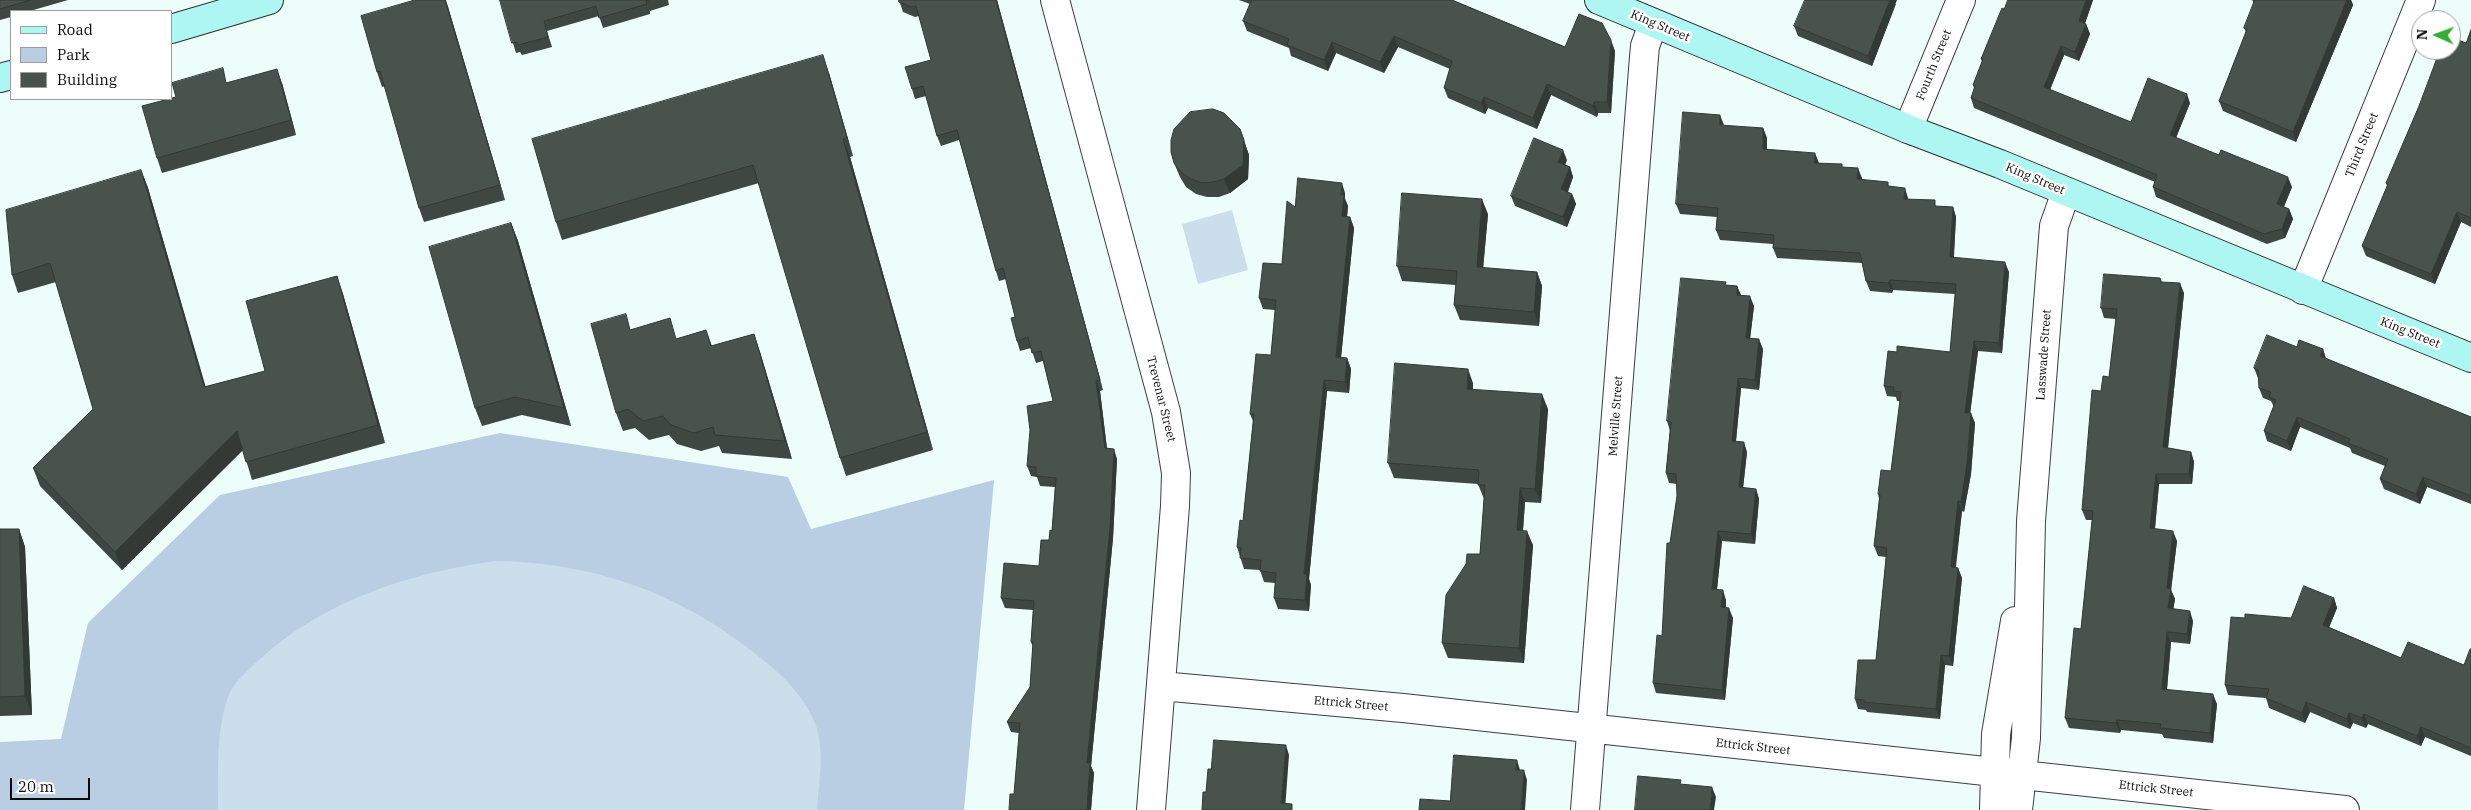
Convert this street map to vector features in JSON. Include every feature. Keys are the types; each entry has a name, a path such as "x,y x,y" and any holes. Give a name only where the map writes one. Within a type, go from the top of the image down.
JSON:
{"main road":[{"path":"172,28 269,0"},
{"name":"King Street","path":"1599,0 1908,129 2471,358"}],"street":[{"name":"Trevenar Street","path":"1055,0 1172,441 1176,473 1151,810"},
{"name":"Fourth Street","path":"1908,129 1961,0"},
{"name":"Third Street","path":"2303,290 2420,0"},
{"name":"Melville Street","path":"1586,810 1644,57 1653,24"},
{"name":"Lasswade Street","path":"2018,810 2026,738 2031,521 2054,226 2066,192"},
{"name":"Lasswade Street","path":"1994,810 1996,734 2031,521"},
{"name":"Ettrick Street","path":"1161,686 1402,708 2345,810"}],"green space":[{"path":"500,433 788,477 811,529 994,480 964,810 0,810 0,742 61,739 88,623 220,495"}],"shaded area":[{"path":"1232,210 1248,270 1198,284 1182,224"},
{"path":"495,561 566,567 634,585 698,614 728,633 757,655 774,669 798,694 815,723 821,755 817,810 218,810 218,754 223,713 232,688 260,659 285,638 312,620 370,592 431,573"}],"building":[{"path":"0,0 31,0 0,9"},
{"path":"415,0 445,0 500,185 419,208 380,71 377,72 361,16"},
{"path":"500,0 649,0 646,1 647,4 599,18 596,6 544,21 548,37 518,45 517,42 512,43"},
{"path":"899,0 996,0 1100,380 1096,381 1105,448 1114,449 1110,528 1087,763 1090,763 1087,810 1009,810 1010,794 1014,794 1020,723 1007,722 1030,687 1034,601 1001,598 1004,563 1039,566 1041,540 1049,540 1050,530 1052,531 1056,478 1036,476 1036,467 1027,466 1030,430 1027,406 1053,401 1041,351 1032,353 1028,337 1017,341 1011,318 1015,317 1003,268 996,271 957,130 937,136 923,86 912,89 905,67 931,60 916,6 911,7 899,2"},
{"path":"1252,0 1452,0 1565,47 1579,14 1602,23 1611,40 1607,102 1594,102 1593,106 1547,84 1533,118 1484,97 1481,103 1444,88 1452,61 1394,36 1380,62 1332,42 1324,60 1287,45 1289,39 1243,21"},
{"path":"1805,0 1890,0 1868,56 1794,26"},
{"path":"2008,0 2086,0 2079,21 2086,24 2075,52 2061,46 2044,87 2131,122 2148,78 2187,94 2170,135 2219,155 2221,150 2288,177 2277,204 2289,209 2282,229 2264,234 2153,187 2157,175 1971,98 1975,86 1973,85 1983,59 1981,59 2002,8 2004,9"},
{"path":"2255,0 2347,0 2293,132 2219,101 2247,29 2244,28"},
{"path":"2471,30 2471,218 2457,212 2431,274 2362,246 2436,60 2461,60 2461,41 2466,43"},
{"path":"823,55 847,138 843,139 927,432 840,458 753,165 556,222 532,139"},
{"path":"223,68 226,83 277,69 291,120 157,158 142,106 172,100 172,98 176,97 172,83"},
{"path":"1213,109 1224,113 1240,129 1244,140 1243,165 1224,179 1202,183 1191,179 1181,172 1174,163 1171,152 1171,140 1174,129 1190,112"},
{"path":"1683,112 1720,115 1720,125 1763,128 1763,149 1815,153 1814,163 1842,164 1842,167 1858,168 1857,179 1888,182 1888,186 1905,188 1904,199 1935,200 1935,206 1953,207 1950,257 2005,262 1999,343 1974,341 1965,413 1971,413 1967,464 1961,502 1958,501 1951,567 1958,568 1949,656 1941,655 1936,709 1864,702 1864,700 1855,699 1858,660 1876,660 1887,548 1874,546 1880,495 1878,494 1881,470 1891,471 1901,392 1893,391 1894,387 1884,386 1888,351 1897,352 1897,346 1950,352 1956,284 1890,280 1888,283 1866,281 1860,253 1773,248 1774,235 1716,230 1718,208 1676,204"},
{"path":"1534,138 1563,150 1558,162 1570,167 1561,189 1572,194 1563,217 1511,196"},
{"path":"141,170 204,387 265,371 246,301 337,276 378,425 246,462 237,431 115,552 33,468 93,409 50,263 12,275 6,210"},
{"path":"1298,178 1342,183 1341,195 1344,195 1342,216 1350,217 1336,357 1347,358 1345,382 1324,380 1304,574 1307,574 1305,600 1274,598 1276,573 1260,571 1261,560 1240,558 1241,548 1237,547 1240,520 1243,521 1254,414 1250,414 1256,354 1271,355 1276,300 1259,298 1263,263 1282,264 1287,201 1295,207"},
{"path":"1402,193 1482,199 1477,267 1537,272 1534,312 1454,305 1457,271 1397,266"},
{"path":"511,223 564,408 515,397 475,408 429,247"},
{"path":"2104,274 2160,278 2161,282 2180,283 2163,447 2191,452 2189,474 2156,474 2150,528 2173,531 2167,588 2171,589 2168,608 2190,611 2187,634 2167,632 2162,689 2213,694 2210,733 2160,728 2161,724 2117,720 2116,723 2065,718 2074,628 2081,629 2093,511 2082,510 2092,390 2101,391 2103,376 2109,377 2117,309 2101,308"},
{"path":"1681,278 1726,282 1725,285 1737,286 1737,295 1750,296 1746,338 1759,339 1755,380 1738,378 1732,441 1744,442 1739,487 1756,489 1751,534 1718,531 1712,589 1723,590 1721,607 1729,608 1722,690 1653,683 1657,635 1662,636 1667,543 1670,543 1677,496 1676,474 1666,473 1671,422 1667,421"},
{"path":"626,314 630,330 670,318 676,339 706,330 711,346 754,334 785,441 715,435 713,427 694,433 671,425 663,416 643,421 628,409 616,413 591,324"},
{"path":"2267,335 2297,347 2299,340 2323,349 2320,356 2471,417 2471,496 2423,477 2416,494 2380,479 2388,459 2348,443 2350,439 2297,417 2287,441 2264,431 2276,400 2269,397 2271,392 2259,388 2258,370 2254,368"},
{"path":"1395,363 1468,369 1467,389 1542,394 1535,489 1520,488 1517,530 1527,531 1519,648 1442,643 1446,595 1466,564 1467,554 1480,554 1485,485 1478,485 1479,470 1388,463"},
{"path":"0,529 19,529 25,696 0,697"},
{"path":"2304,586 2334,598 2323,625 2401,658 2408,642 2464,665 2471,649 2471,748 2421,727 2417,736 2364,714 2362,718 2349,713 2347,719 2306,702 2302,713 2266,698 2269,689 2225,685 2231,617 2245,618 2245,614 2291,618"},
{"path":"1214,740 1286,745 1281,803 1292,804 1292,810 1202,810 1203,792 1206,792 1208,769 1211,769"},
{"path":"1454,755 1517,760 1516,770 1524,770 1521,810 1419,810 1420,799 1450,801"},
{"path":"1638,776 1681,780 1680,784 1712,787 1710,810 1635,810"}]}
